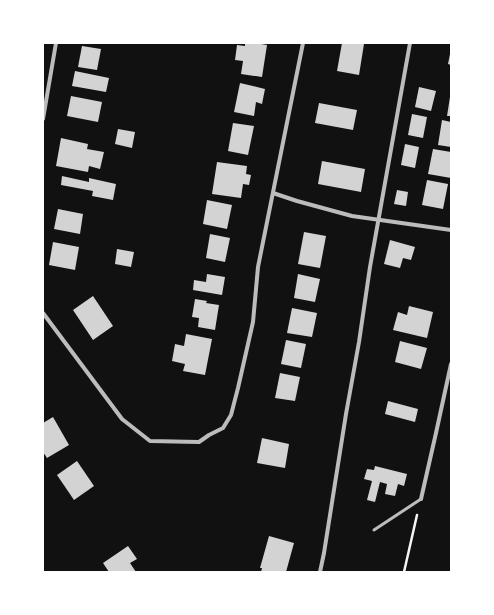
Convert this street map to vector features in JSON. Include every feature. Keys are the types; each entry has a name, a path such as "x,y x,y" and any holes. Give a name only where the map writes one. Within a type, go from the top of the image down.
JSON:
{"street":[{"path":"43,119 56,43"},
{"path":"43,313 122,419 150,441 199,442 223,428 231,415 244,366 253,322 258,267 303,43"},
{"path":"320,572 359,342 370,267 410,43"},
{"path":"273,193 352,216 451,230"},
{"path":"421,499 451,364"}],"lane":[{"path":"374,530 421,499"}],"path":[{"path":"404,572 421,499"}],"building":[{"path":"245,43 267,45 262,77 241,74 243,61 235,60 237,45 245,46"},
{"path":"342,43 364,44 359,75 337,71"},
{"path":"82,46 101,49 97,70 78,67"},
{"path":"451,54 451,65 448,64"},
{"path":"75,71 109,78 106,92 72,86"},
{"path":"240,83 265,89 262,104 256,102 254,116 234,112"},
{"path":"419,87 436,91 431,111 415,107"},
{"path":"71,96 102,102 98,122 67,116"},
{"path":"450,97 451,116 447,116"},
{"path":"319,103 357,110 353,130 315,123"},
{"path":"412,114 427,117 423,138 408,135"},
{"path":"442,120 451,122 451,147 438,145"},
{"path":"233,123 254,126 248,155 228,151"},
{"path":"118,129 135,132 132,148 115,144"},
{"path":"61,138 88,144 87,149 104,152 100,169 89,166 88,172 56,166"},
{"path":"405,144 419,147 415,168 401,165"},
{"path":"433,149 451,152 451,178 428,174"},
{"path":"322,161 365,169 361,192 318,184"},
{"path":"217,162 247,166 246,174 251,175 249,185 243,184 241,198 212,194"},
{"path":"62,176 89,182 89,178 116,184 113,200 92,196 93,191 61,185"},
{"path":"427,180 448,184 443,209 422,205"},
{"path":"397,190 408,192 406,206 394,204"},
{"path":"207,200 232,205 227,229 203,224"},
{"path":"58,209 83,214 80,234 54,229"},
{"path":"304,232 326,236 320,268 298,264"},
{"path":"210,234 230,238 225,262 206,258"},
{"path":"390,240 415,247 411,260 403,258 400,268 384,264"},
{"path":"53,242 79,247 75,270 49,265"},
{"path":"117,249 134,252 131,267 115,264"},
{"path":"207,274 225,277 222,295 193,290 194,280 206,282"},
{"path":"298,274 320,279 315,302 294,298"},
{"path":"93,296 113,326 93,340 73,310"},
{"path":"195,299 207,301 206,303 219,305 215,330 198,327 199,318 192,317"},
{"path":"409,306 433,312 427,338 393,330 398,312 407,315"},
{"path":"292,308 317,313 312,337 287,333"},
{"path":"186,334 212,339 205,375 183,371 185,364 172,361 175,344 184,346"},
{"path":"286,340 306,344 301,368 281,364"},
{"path":"400,341 427,348 421,369 395,362"},
{"path":"280,373 300,377 295,401 275,398"},
{"path":"388,401 418,409 415,422 385,414"},
{"path":"53,417 69,445 47,458 43,452 43,423"},
{"path":"262,438 289,444 285,468 257,463"},
{"path":"77,461 94,486 74,500 57,475"},
{"path":"375,466 407,474 404,486 398,484 395,496 385,494 387,484 380,482 375,502 367,500 372,481 364,479 367,469 374,470"},
{"path":"269,536 294,543 286,572 261,572 262,568 260,568"},
{"path":"128,546 137,559 130,563 136,572 109,572 103,563"}]}
